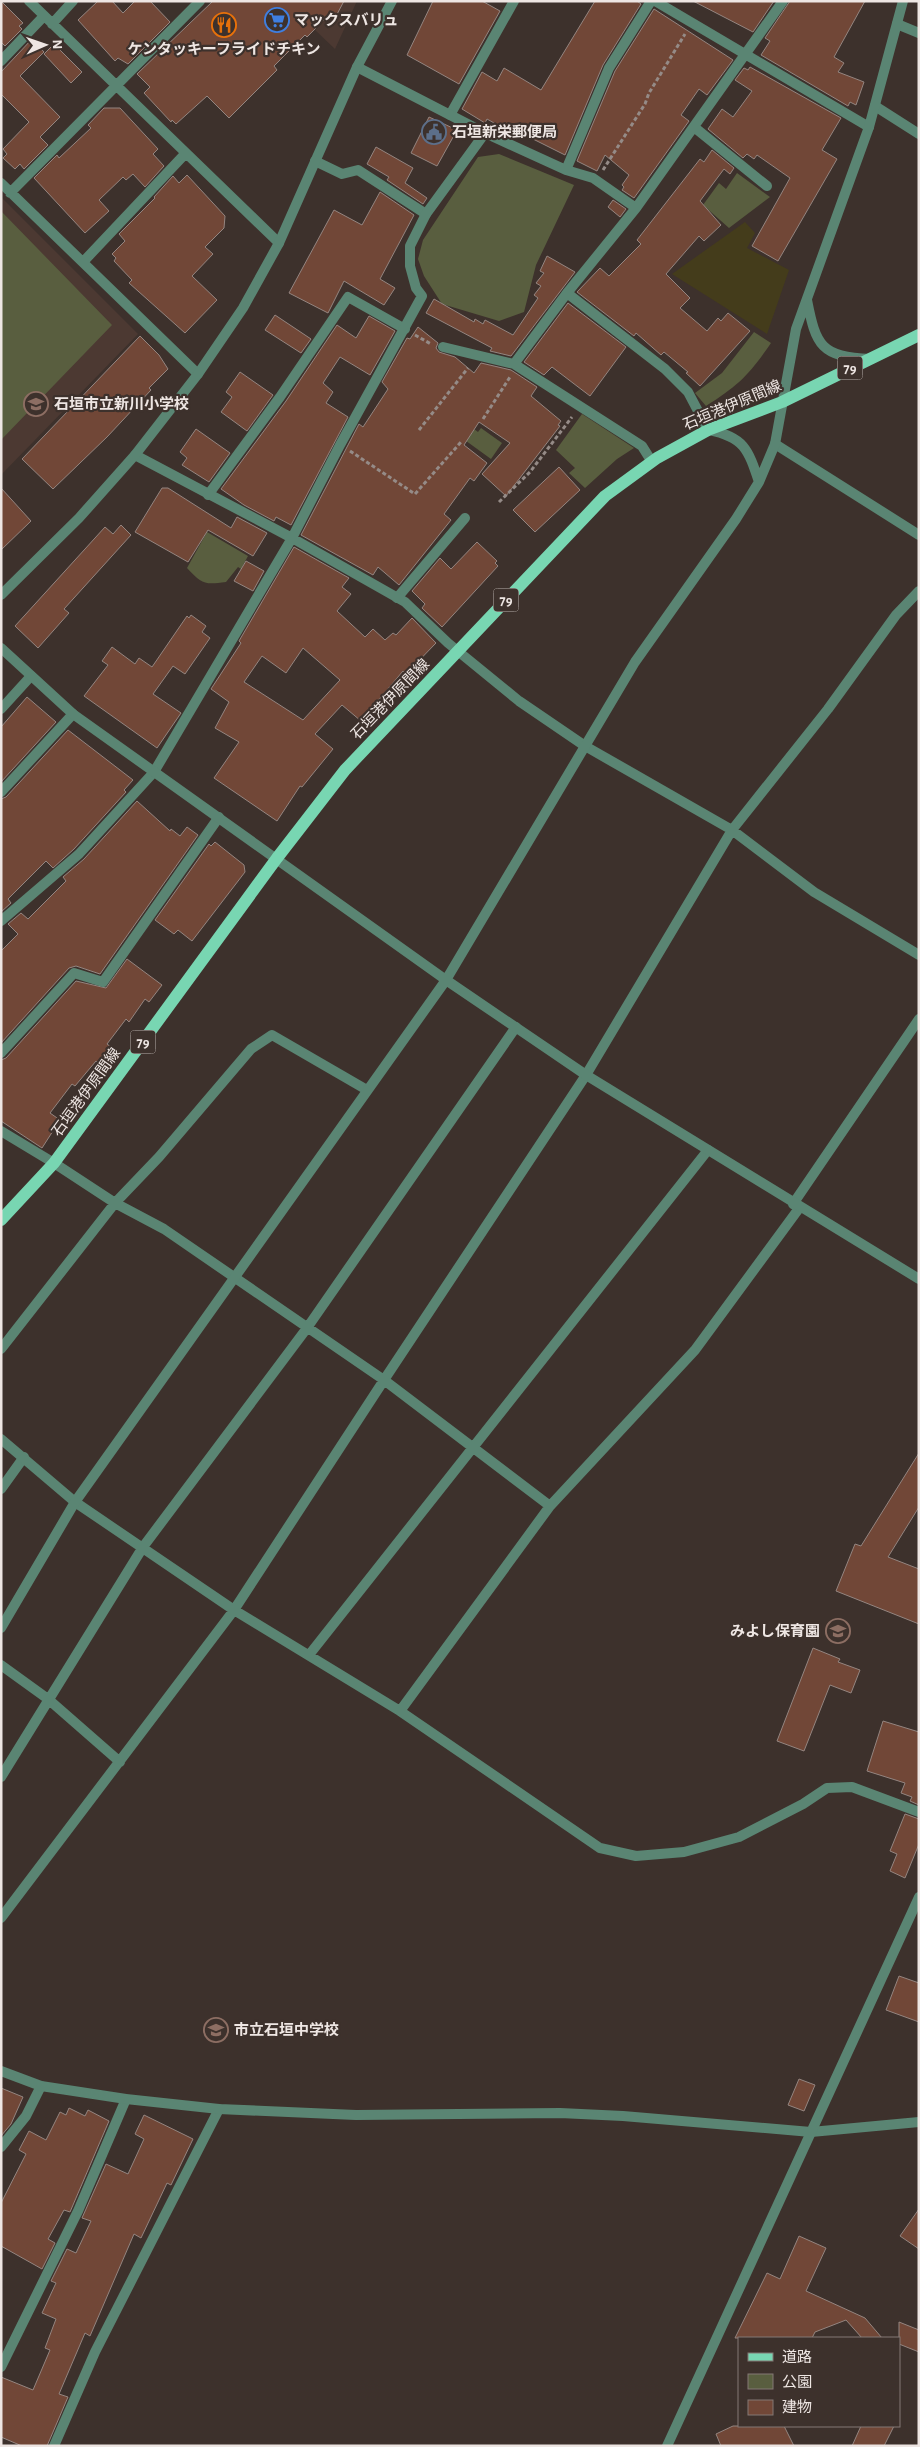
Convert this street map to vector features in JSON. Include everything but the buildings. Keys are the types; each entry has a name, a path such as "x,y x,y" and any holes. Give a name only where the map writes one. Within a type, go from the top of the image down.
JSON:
{"main road":[{"name":"石垣港伊原間線","path":"1,1220 54,1162 277,858 345,770 605,496 652,462 708,430 782,402 919,335"}],"street":[{"path":"29,1 279,243"},
{"path":"1,61 48,20 74,1"},
{"path":"10,193 200,1"},
{"path":"1,595 79,518 135,455 198,374 243,308 279,243 357,67 392,1"},
{"path":"450,115 514,1"},
{"path":"566,170 609,68 651,1"},
{"path":"656,1 869,127"},
{"path":"516,365 567,293 636,208 783,1"},
{"path":"1,1628 76,1502 446,980 634,662 736,519 759,482 774,444 796,328 806,296 869,127 902,1"},
{"path":"897,24 919,33"},
{"path":"357,67 485,133 566,170 595,180 636,208"},
{"path":"875,106 919,134"},
{"path":"694,128 767,186"},
{"path":"1,921 80,854 154,772 292,538 340,444 422,296 416,288 410,266 410,246 426,214 485,133"},
{"path":"83,262 185,154"},
{"path":"315,161 342,174 358,170 426,214"},
{"path":"1,184 198,374"},
{"path":"567,293 665,369 688,392 708,430 729,434 750,455 759,482"},
{"path":"806,296 813,333 822,346 851,358 872,359"},
{"path":"208,495 280,397 348,297 404,329"},
{"path":"444,347 516,365 642,446 652,462"},
{"path":"774,444 919,536"},
{"path":"135,455 292,538 397,598 519,701 585,746 732,830 814,892 919,955"},
{"path":"397,598 465,518"},
{"path":"1,1918 234,1610 586,1075 732,830 828,709 896,615 919,591"},
{"path":"1,648 73,714 446,980 586,1075 796,1206 919,1279"},
{"path":"1,709 32,676"},
{"path":"1,792 73,714"},
{"path":"1,1053 74,973 103,982 219,818"},
{"path":"400,1711 529,1538 550,1506 695,1350 796,1206 919,1020"},
{"path":"1,1777 143,1547 307,1328 516,1027"},
{"path":"1,1349 114,1203 159,1157 251,1049 272,1035 367,1090"},
{"path":"1,1132 54,1162 114,1203 164,1229 384,1380 550,1506"},
{"path":"309,1655 708,1150"},
{"path":"1,1439 76,1502 234,1610 400,1711 600,1848 636,1856 684,1852 739,1837 803,1804 827,1788 852,1786 919,1812"},
{"path":"1,1489 24,1457"},
{"path":"1,1665 48,1699 120,1762"},
{"path":"667,2446 919,1898"},
{"path":"1,2071 41,2086 126,2099 218,2109 356,2115 560,2113 622,2116 811,2132 919,2122"},
{"path":"1,2147 26,2116 41,2086"},
{"path":"1,2367 78,2211 126,2099"},
{"path":"54,2446 95,2352 218,2109"}],"path":[{"path":"595,180 645,104 649,93 692,23"},
{"path":"404,329 438,348 444,347"},
{"path":"419,430 477,355"},
{"path":"483,419 516,365"},
{"path":"499,502 530,472 580,407"},
{"path":"340,444 415,494 461,442"}],"shaded area":[{"path":"294,1 357,1 335,49 315,30 319,26"},
{"name":"石垣市立新川小学校","path":"1,197 138,334 1,475"}],"green space":[{"path":"499,154 574,185 536,265 524,312 499,321 442,304 424,276 418,259 423,240 478,157"},
{"path":"737,173 770,197 729,228 703,205 719,183 726,189"},
{"name":"石垣市立新川小学校","path":"1,211 112,325 1,440"},
{"path":"754,332 771,343 743,379 706,406 695,393 722,373"},
{"path":"582,414 634,448 617,459 585,488 569,473 575,468 556,450"},
{"path":"470,426 478,432 481,428 502,443 491,459 462,438"},
{"path":"207,532 248,556 241,569 238,567 226,582 204,582 187,568"}],"sand":[{"path":"745,222 755,233 747,248 789,270 767,334 672,274"}],"place":[{"name":"マックスバリュ","path":"277,20"},
{"name":"ケンタッキーフライドチキン","path":"224,25"},
{"name":"石垣新栄郵便局","path":"434,132"},
{"name":"石垣市立新川小学校","path":"36,404"},
{"name":"みよし保育園","path":"838,1631"},
{"name":"市立石垣中学校","path":"216,2030"}]}
